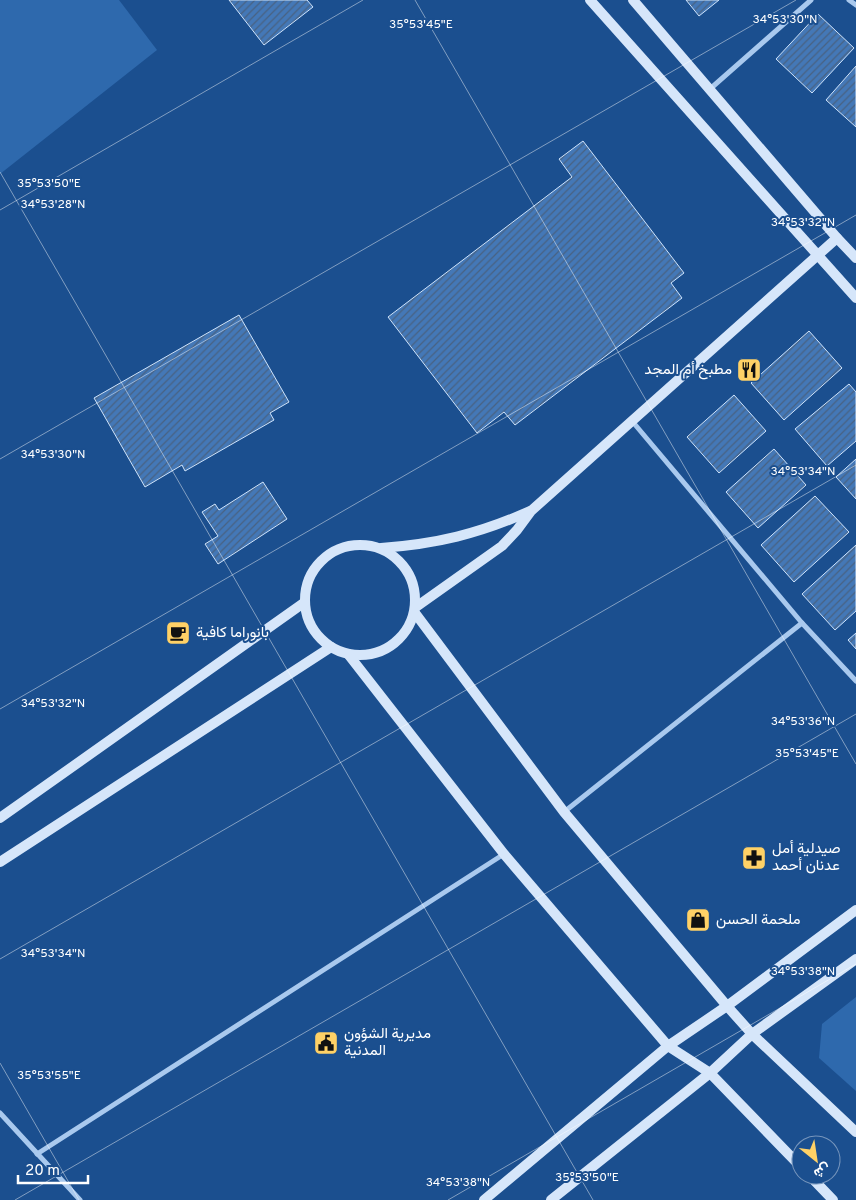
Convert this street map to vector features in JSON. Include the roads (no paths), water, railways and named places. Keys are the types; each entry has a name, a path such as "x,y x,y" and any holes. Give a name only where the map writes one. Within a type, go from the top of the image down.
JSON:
{"main road":[{"path":"590,0 856,298"},
{"path":"633,0 856,258"},
{"path":"415,610 502,546 531,511 837,238"},
{"path":"381,548 412,545 472,533 531,511"},
{"path":"363,544 381,548 397,557 409,572 415,589 415,610 408,629 396,642 382,651 365,655 348,654 331,647 318,635 308,620 304,602 307,584 315,567 328,554 344,546 363,544"},
{"path":"0,818 304,602"},
{"path":"415,610 564,812 726,1006 752,1034 856,1132"},
{"path":"0,862 331,647"},
{"path":"348,654 504,854 668,1046 710,1073 791,1157"},
{"path":"484,1200 668,1046 726,1006 856,910"},
{"path":"551,1200 710,1073 752,1034 856,959"},
{"path":"819,1185 833,1200"}],"street":[{"path":"709,90 811,0"},
{"path":"849,0 856,5"},
{"path":"632,421 802,623 856,681"},
{"path":"564,812 802,623"},
{"path":"37,1154 504,854"},
{"path":"0,1113 80,1200"}],"place":[{"name":"مطبخ أم المجد","path":"749,370"},
{"name":"بانوراما كافية","path":"178,633"},
{"name":"صيدلية أمل عدنان أحمد","path":"754,858"},
{"name":"ملحمة الحسن","path":"698,920"},
{"name":"مديرية الشؤون المدنية","path":"326,1043"}]}
